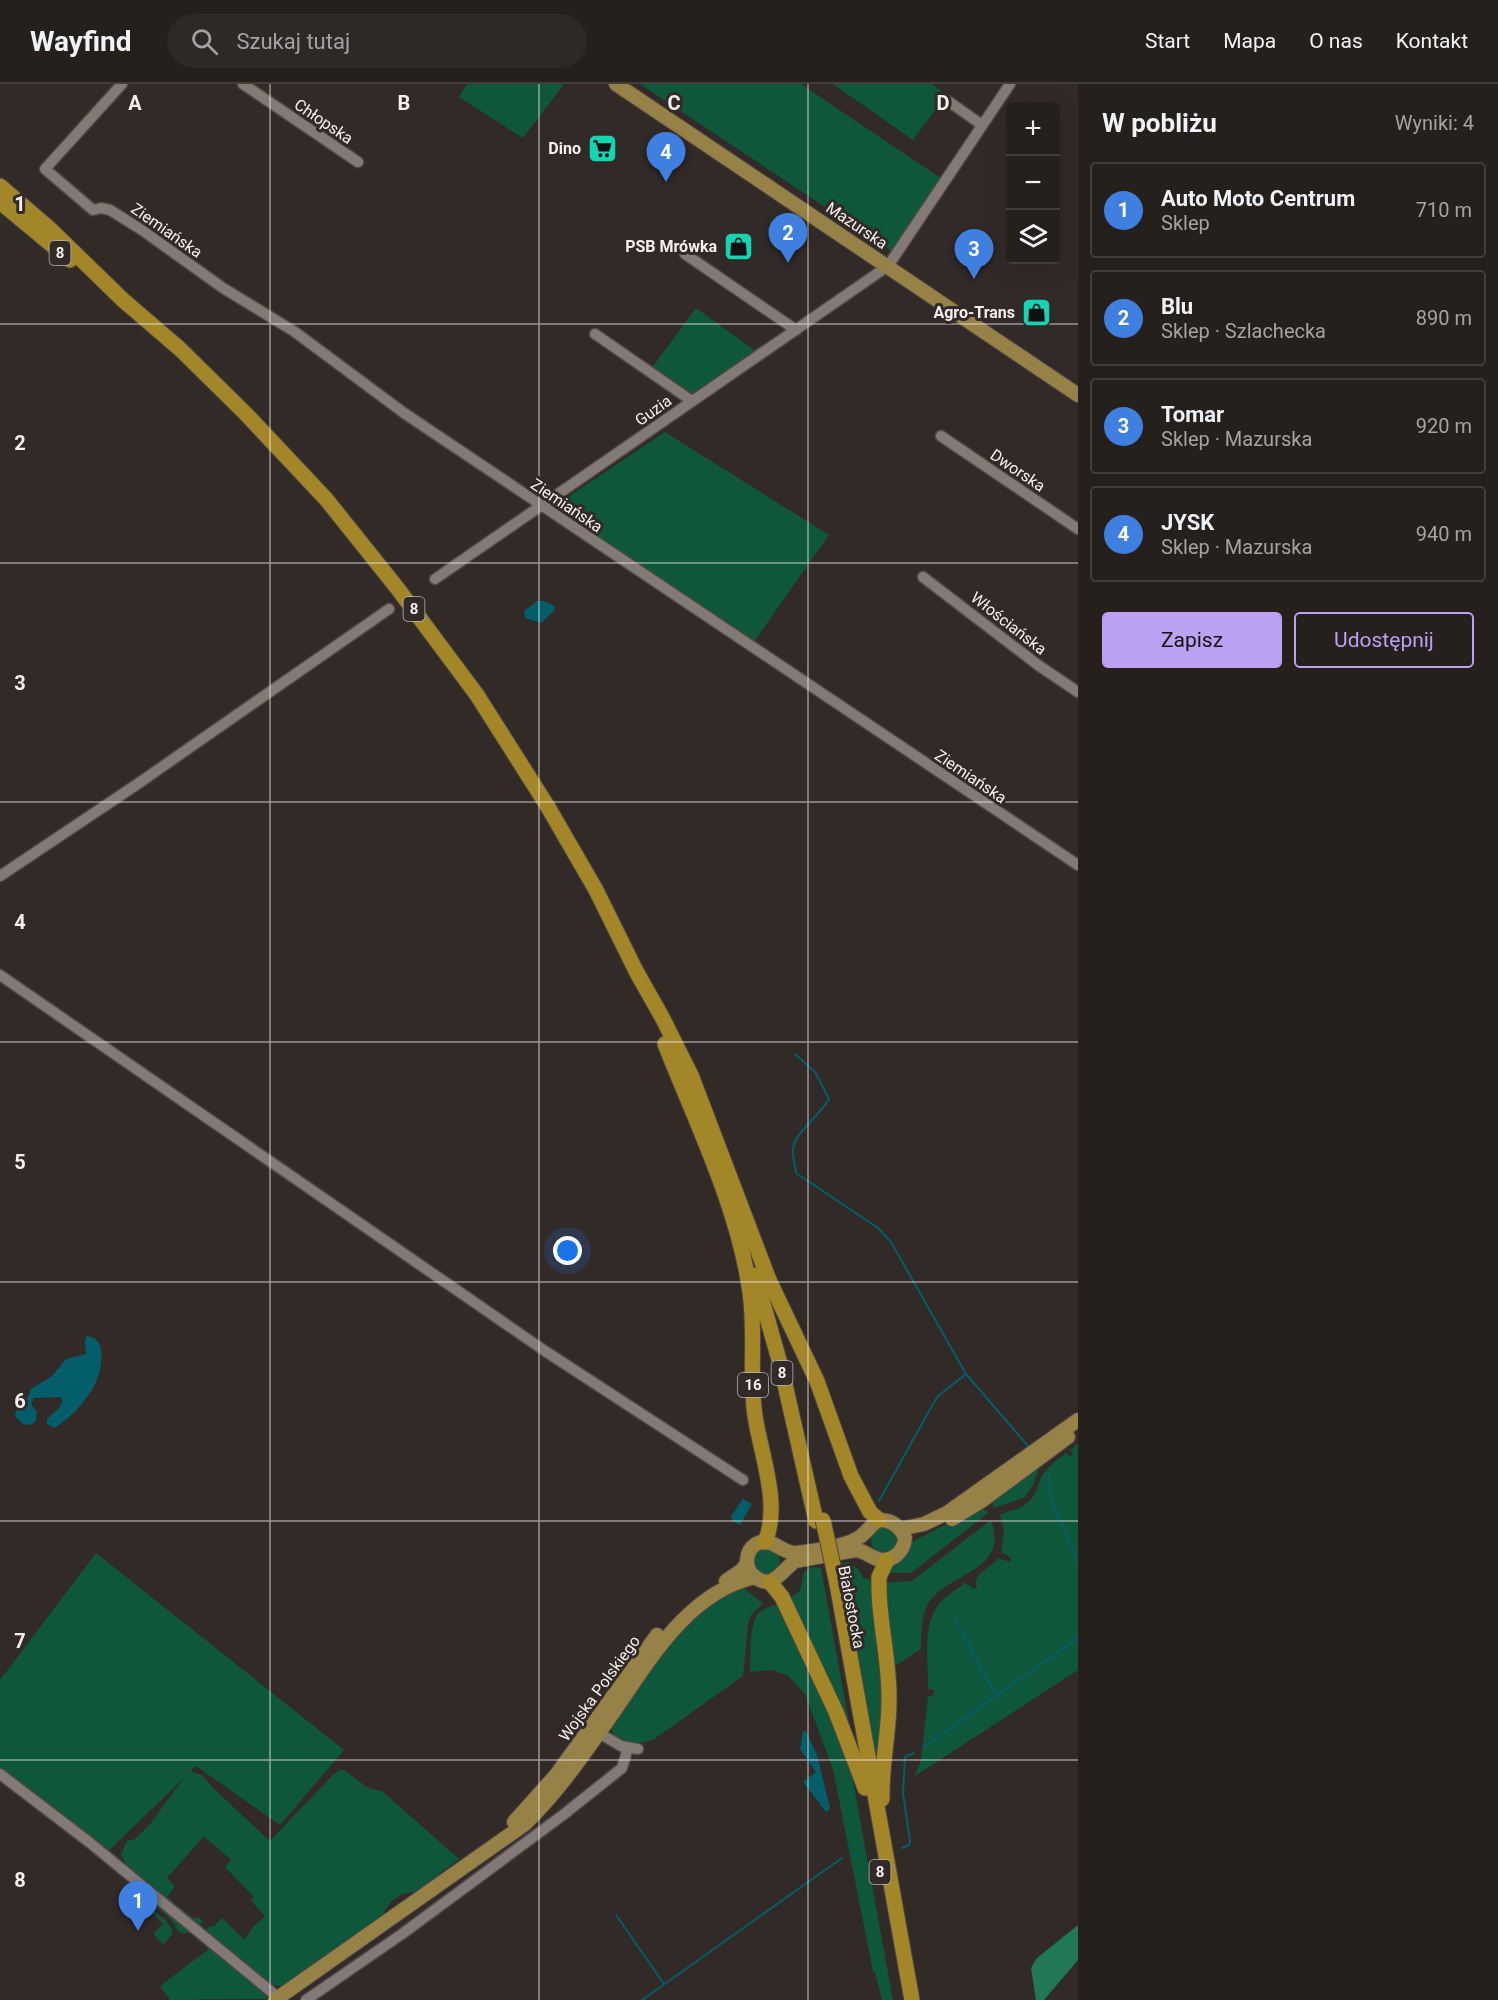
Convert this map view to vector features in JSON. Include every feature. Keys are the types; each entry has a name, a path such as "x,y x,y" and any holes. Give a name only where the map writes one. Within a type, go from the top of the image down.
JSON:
{"highway":[{"name":"8","path":"0,186 50,229 123,300 180,349 246,414 326,499 399,588 477,695 548,807 596,890 636,971 663,1019 691,1075 751,1237"},
{"name":"8","path":"0,202 48,244 123,300"},
{"name":"8","path":"636,971 736,1227"},
{"name":"Białostocka","path":"736,1227 758,1283 820,1520"},
{"name":"16","path":"736,1227 750,1294 755,1414 771,1507 771,1524 765,1542"},
{"name":"Białostocka","path":"751,1237 787,1361 833,1584 912,2000"},
{"path":"751,1237 809,1362 851,1476 870,1512 879,1520"},
{"path":"883,1841 882,1785 889,1703 879,1577 886,1560"},
{"path":"762,1579 782,1597 837,1712 865,1788"},
{"name":"Białostocka","path":"833,1584 865,1788 903,2000"}],"main road":[{"name":"Mazurska","path":"616,84 1078,395"},
{"path":"900,1529 924,1524 947,1513 1078,1420"},
{"path":"765,1542 772,1542 800,1556 856,1550 867,1552 877,1559 886,1560 897,1555 911,1538 953,1519 983,1500 1078,1430"},
{"path":"800,1556 852,1542 879,1520 891,1522 900,1529 905,1543"},
{"name":"16","path":"747,1563 754,1545 765,1542"},
{"name":"Wojska Polskiego","path":"277,1999 490,1846 515,1822 595,1731 676,1626 708,1599 741,1581 780,1577 800,1556"},
{"path":"747,1563 751,1573 762,1579"},
{"name":"Wojska Polskiego","path":"595,1731 640,1656 672,1619 742,1570 747,1563"}],"street":[{"name":"Ziemiańska","path":"122,84 45,169 93,210 101,208 110,210 142,230 223,288 295,332 404,413 1078,865"},
{"name":"Chłopska","path":"243,84 358,162"},
{"path":"888,266 1010,84"},
{"path":"948,102 982,125"},
{"path":"685,254 796,330"},
{"name":"Guzia","path":"435,579 888,266"},
{"path":"595,334 692,401"},
{"name":"Dworska","path":"941,436 1078,529"},
{"name":"Włościańska","path":"923,577 1038,665 1078,692"},
{"path":"0,876 136,785 389,609"},
{"path":"0,975 545,1351 743,1480"},
{"path":"306,2000 402,1934 563,1815 622,1768 633,1748 595,1731"},
{"path":"0,1774 97,1849 277,1999"}],"green space":[{"path":"467,84 564,84 523,138 459,97"},
{"path":"640,84 801,84 942,179 893,252"},
{"path":"833,84 932,84 946,95 913,140"},
{"path":"696,308 757,352 691,396 651,369"},
{"path":"665,432 829,535 753,643 553,507"},
{"path":"1078,1444 1078,1670 915,1776 921,1760 928,1697 934,1695 934,1690 928,1689 927,1656 928,1633 933,1613 945,1598 965,1583 974,1589 977,1587 976,1582 979,1575 998,1558 1010,1562 1011,1558 1001,1552 1004,1532 1000,1515 1020,1508 1030,1501 1047,1469 1066,1453 1070,1457 1073,1454 1070,1450"},
{"path":"1064,1448 1039,1468 1033,1485 1024,1498 993,1508 993,1497"},
{"path":"977,1508 984,1509 988,1513 911,1573 884,1573 902,1558 912,1542"},
{"path":"991,1520 995,1538 991,1552 983,1563 934,1596 923,1618 921,1649 892,1668 883,1583 912,1581"},
{"path":"884,1527 893,1531 897,1540 893,1549 884,1553 875,1549 871,1540 875,1531"},
{"path":"767,1549 776,1553 780,1562 776,1571 767,1575 758,1571 754,1562 758,1553"},
{"path":"96,1553 344,1750 280,1825 196,1766 190,1771 202,1775 270,1841 333,1775 339,1770 344,1770 368,1788 382,1791 459,1859 414,1892 402,1894 391,1902 382,1915 286,1984 270,1985 206,1930 222,1918 245,1940 252,1928 265,1916 251,1901 254,1897 225,1867 231,1860 204,1836 167,1878 175,1886 167,1897 194,1919 196,1917 203,1920 199,1926 127,1866 121,1854 127,1841 135,1839 150,1824 184,1778 104,1855 0,1770 0,1680"},
{"path":"849,1562 860,1571 863,1578 874,1581 881,1656 883,1715 876,1786 838,1563"},
{"path":"811,1567 821,1568 852,1739 789,1599 800,1591 804,1572"},
{"path":"742,1587 763,1603 752,1614 748,1624 743,1676 654,1739 634,1742 614,1736 611,1722 660,1650 711,1601"},
{"path":"781,1604 821,1692 850,1764 893,2000 882,2000 875,1972 873,1972 833,1769 805,1694 788,1676 774,1670 750,1672 755,1619 763,1610"},
{"path":"137,1887 188,1927 189,1933 179,1931 166,1915 150,1904 138,1902 126,1905 122,1902"},
{"path":"144,1909 149,1910 158,1914 172,1930 173,1934 163,1944 153,1934 163,1924 151,1911 145,1916 142,1915"},
{"path":"1078,1925 1078,1960 1044,2000 1036,2000 1031,1968 1037,1958"},
{"path":"209,1949 232,1963 267,1993 266,1999 170,2000 160,1986"}],"water":[{"path":"537,601 544,601 555,606 554,611 541,623 525,618 524,611"},
{"path":"87,1336 99,1343 102,1358 96,1382 85,1400 71,1416 54,1428 47,1424 47,1419 60,1407 63,1400 59,1397 34,1398 31,1404 37,1412 36,1421 31,1425 23,1424 15,1416 16,1411 31,1389 52,1376 66,1359 86,1354"},
{"path":"743,1499 752,1504 740,1525 732,1521 731,1516"},
{"path":"803,1731 806,1731 817,1755 830,1808 826,1812 803,1782 816,1772 800,1749"}],"waterway":[{"path":"795,1054 815,1072 829,1099 794,1143 796,1173 878,1228 891,1242 966,1374 1028,1446"},
{"path":"879,1501 937,1397 966,1374"},
{"path":"1049,1474 1051,1499 1078,1562"},
{"path":"955,1619 996,1696"},
{"path":"923,1748 1078,1638"},
{"path":"902,1848 909,1845 910,1841 903,1793 905,1757 914,1753"},
{"path":"854,1856 860,1855"},
{"path":"642,2000 842,1858"},
{"path":"616,1915 664,1984"}],"place":[{"name":"Dino","path":"602,148"},
{"name":"JYSK","path":"666,182"},
{"name":"PSB Mrówka","path":"738,246"},
{"name":"Blu","path":"788,263"},
{"name":"Tomar","path":"974,279"},
{"name":"Agro-Trans","path":"1036,312"},
{"name":"Auto Moto Centrum","path":"138,1931"}]}
